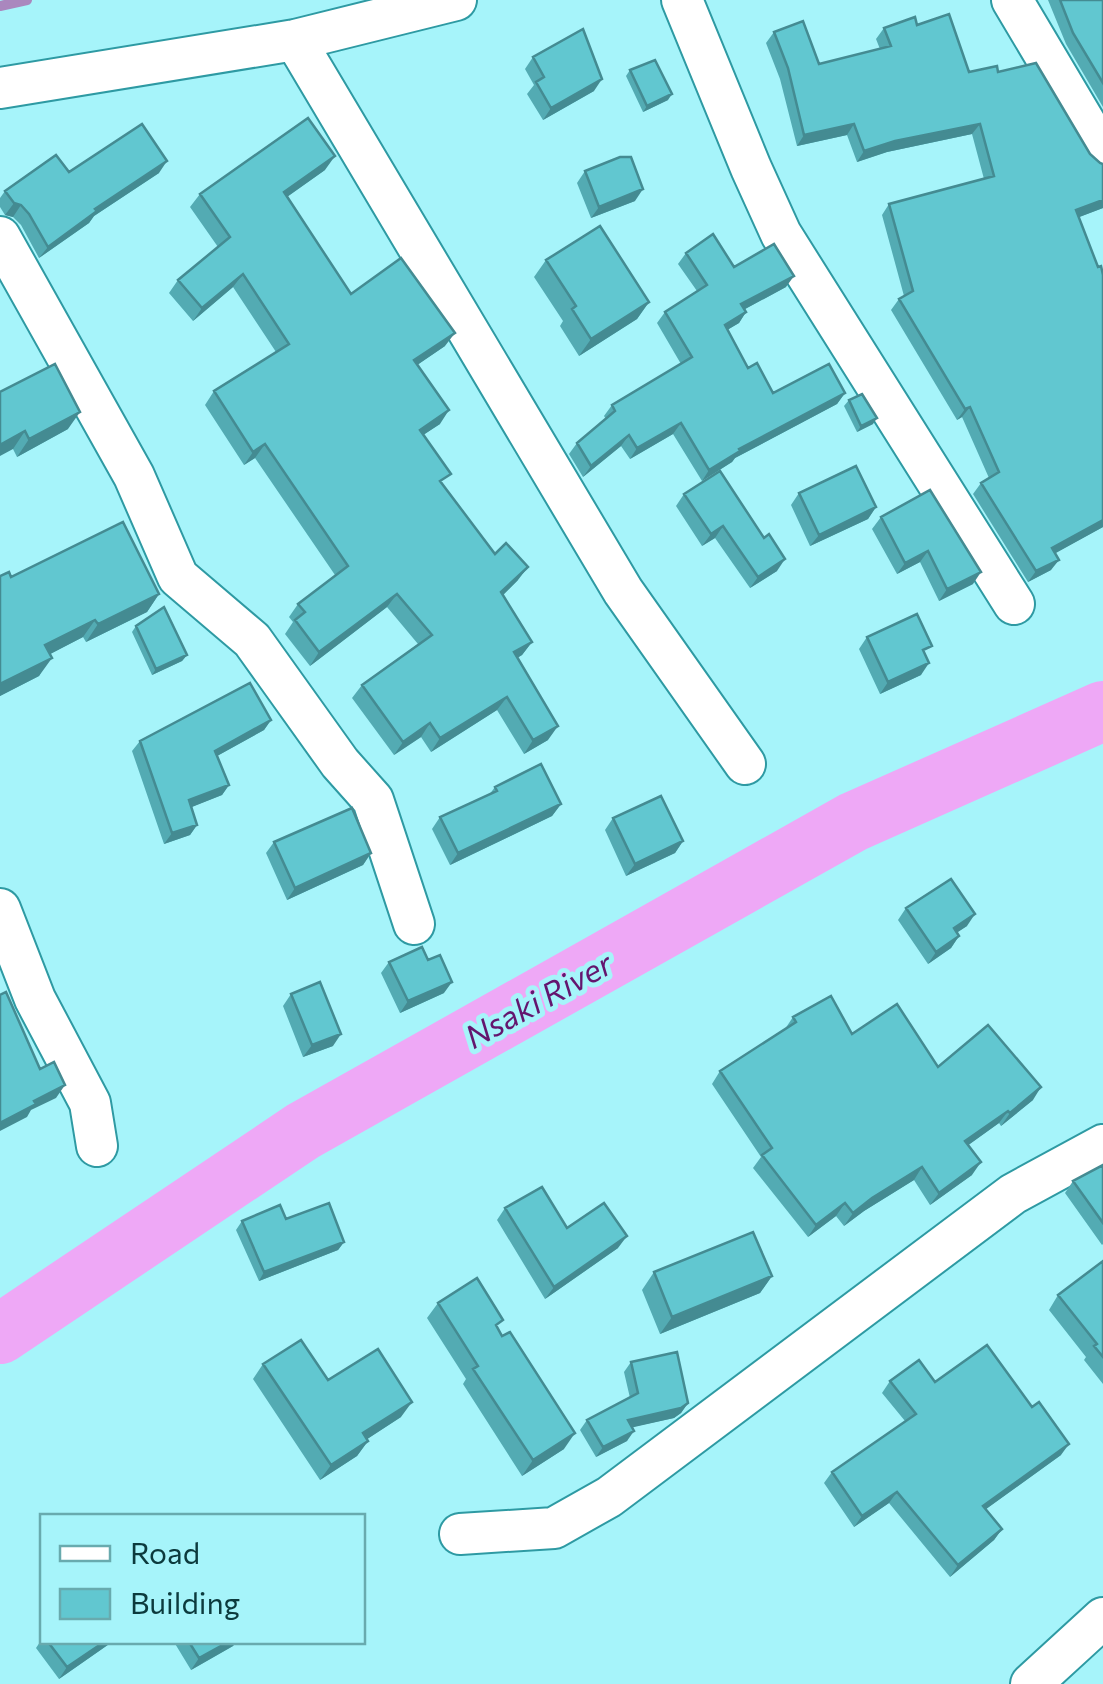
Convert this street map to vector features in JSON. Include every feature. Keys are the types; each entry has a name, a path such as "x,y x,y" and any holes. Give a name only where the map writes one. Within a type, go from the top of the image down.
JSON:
{"street":[{"path":"0,88 295,40 456,0"},
{"path":"682,0 781,234 1014,604"},
{"path":"1012,0 1103,153"},
{"path":"295,40 623,592 745,764"},
{"path":"0,237 134,476 178,578 252,640 340,763 373,800 414,924"},
{"path":"0,909 36,1000 90,1103 97,1146"},
{"path":"460,1534 554,1528 609,1497 1013,1194 1103,1145"},
{"path":"1031,1684 1103,1618"}],"building":[{"path":"1060,0 1103,0 1103,83 1073,33"},
{"path":"949,14 969,72 997,66 998,72 1036,63 1090,154 1103,164 1103,200 1076,210 1103,275 1103,520 1052,548 1059,560 1036,571 981,483 999,472 970,407 965,409 899,299 913,291 889,204 994,176 980,124 864,151 854,124 804,135 788,68 774,32 803,21 819,64 891,46 884,28 915,17 917,25"},
{"path":"583,29 602,79 551,108 536,82 544,77 533,57"},
{"path":"655,60 672,94 647,106 630,70"},
{"path":"308,118 335,156 284,192 351,294 401,258 455,333 414,360 449,410 420,430 451,474 440,481 495,554 506,543 528,567 501,592 532,642 514,652 558,726 533,740 507,697 440,738 430,723 403,742 362,685 432,635 397,594 319,652 295,620 305,612 298,604 348,566 265,444 253,452 214,391 289,344 243,274 202,308 178,280 230,237 200,194"},
{"path":"142,124 167,161 95,209 48,247 29,214 5,191 56,155 69,172"},
{"path":"620,157 631,157 643,189 599,207 585,171"},
{"path":"600,226 649,302 591,339 572,309 576,306 546,260"},
{"path":"713,234 734,267 774,244 794,276 741,304 746,312 725,325 748,368 757,363 773,393 829,364 845,393 739,449 709,470 681,423 637,448 629,435 591,466 577,443 615,411 612,405 692,357 665,312 707,285 686,253"},
{"path":"55,364 80,412 29,439 25,431 0,445 0,392"},
{"path":"862,394 877,418 861,426 849,400"},
{"path":"856,466 876,507 819,535 799,493"},
{"path":"720,471 764,538 769,534 785,559 758,577 723,526 711,534 684,494"},
{"path":"930,490 981,572 947,589 928,551 905,563 881,517"},
{"path":"123,522 159,594 45,645 52,658 0,684 0,576 9,572 11,577"},
{"path":"164,607 187,655 156,669 136,626"},
{"path":"917,614 932,646 923,650 929,663 888,682 867,637"},
{"path":"250,683 271,720 215,751 229,785 189,800 197,825 172,833 140,741"},
{"path":"541,764 561,804 458,853 440,817 497,791 495,787"},
{"path":"661,796 683,841 635,864 613,818"},
{"path":"352,808 371,853 295,888 274,842"},
{"path":"951,879 975,914 954,928 959,936 936,952 906,908"},
{"path":"422,947 428,960 440,955 452,982 408,1001 389,962"},
{"path":"320,982 341,1034 312,1045 291,994"},
{"path":"6,992 40,1069 54,1062 65,1085 0,1123 0,995"},
{"path":"831,996 852,1034 897,1004 938,1067 988,1025 1041,1087 1010,1113 965,1141 981,1162 939,1193 922,1167 853,1213 845,1203 816,1225 762,1155 772,1148 720,1071 796,1022 793,1017"},
{"path":"1103,1165 1103,1223 1073,1181"},
{"path":"542,1187 567,1228 604,1203 627,1236 554,1287 505,1208"},
{"path":"329,1203 344,1242 264,1272 242,1221 280,1205 286,1219"},
{"path":"753,1232 772,1276 672,1317 654,1272"},
{"path":"1103,1261 1103,1357 1058,1295"},
{"path":"477,1278 503,1320 496,1325 502,1336 510,1332 575,1433 533,1460 473,1369 478,1366 438,1303"},
{"path":"301,1340 328,1380 378,1349 412,1402 363,1433 368,1441 331,1465 263,1364"},
{"path":"987,1345 1032,1407 1039,1402 1069,1444 983,1506 1002,1529 958,1565 897,1492 862,1516 832,1472 916,1414 890,1381 919,1360 935,1382"},
{"path":"677,1352 688,1403 628,1420 634,1431 603,1447 587,1420 638,1393 631,1362"},
{"path":"50,1644 101,1644 67,1667"},
{"path":"190,1644 224,1644 199,1658"}],"waterway":[{"path":"0,6 27,0"},
{"name":"Nsaki River","path":"0,1334 303,1131 853,822 1103,711"}]}
